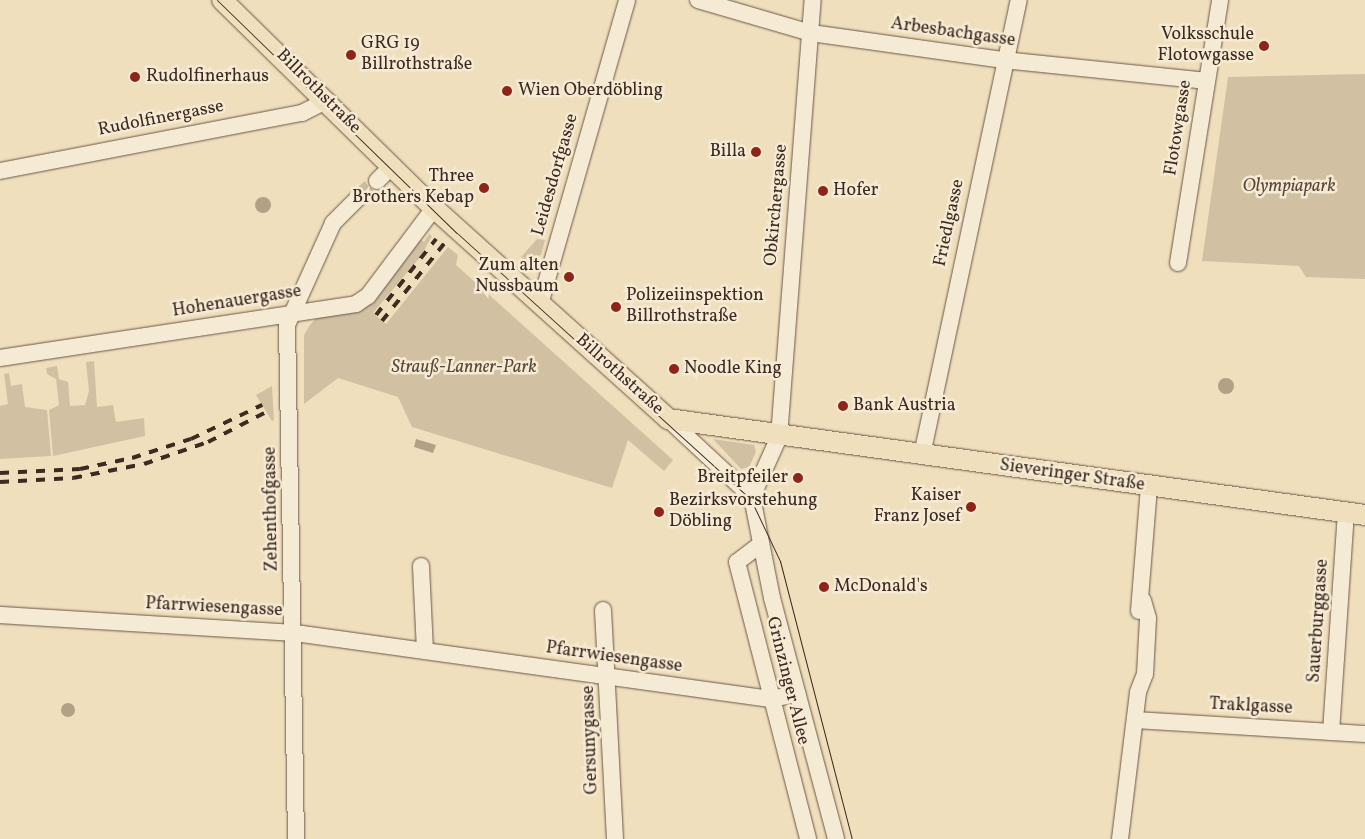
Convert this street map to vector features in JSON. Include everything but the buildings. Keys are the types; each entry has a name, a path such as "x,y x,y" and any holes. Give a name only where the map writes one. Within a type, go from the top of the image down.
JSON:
{"main road":[{"name":"Billrothstraße","path":"222,0 327,100 434,208 668,419 779,437"},
{"name":"Sieveringer Straße","path":"779,437 1356,514"}],"street":[{"name":"Leidesdorfgasse","path":"540,304 627,0"},
{"name":"Arbesbachgasse","path":"698,0 811,33 1004,60 1207,81"},
{"name":"Obkirchergasse","path":"752,497 779,437 813,0"},
{"name":"Friedlgasse","path":"922,456 1004,60 1019,0"},
{"name":"Flotowgasse","path":"1178,263 1220,0"},
{"name":"Rudolfinergasse","path":"0,170 302,113 327,100"},
{"path":"377,180 392,166"},
{"name":"Zehenthofgasse","path":"296,839 295,633 287,326 291,314 300,303 333,223 358,198"},
{"name":"Hohenauergasse","path":"0,358 356,304 368,296 434,208"},
{"path":"668,419 752,497"},
{"path":"1120,839 1138,692 1133,675 1136,617 1142,601 1149,486"},
{"name":"Grinzinger Allee","path":"752,497 761,544 836,839"},
{"name":"Sauerburggasse","path":"1331,732 1356,514"},
{"name":"Grinzinger Allee","path":"761,544 737,562 770,699 808,839"},
{"path":"422,566 425,651"},
{"name":"Gersunygasse","path":"604,610 615,839"},
{"name":"Pfarrwiesengasse","path":"0,615 295,633 770,699 798,694"},
{"name":"Traklgasse","path":"1135,720 1365,734"}],"green space":[{"name":"Olympiapark","path":"1365,74 1365,279 1306,277 1299,266 1202,261 1228,77"},
{"name":"Strauß-Lanner-Park","path":"429,234 432,236 421,256 373,313 386,324 448,247 458,255 456,265 673,460 664,471 628,440 612,488 412,427 398,397 338,378 304,404 304,335 310,325 320,314 365,308 419,239 424,242"},
{"path":"537,239 545,240 541,255 525,260 521,257"},
{"path":"94,361 97,407 113,405 116,422 144,418 145,436 53,456 49,410 59,405 56,379 47,374 46,368 57,366 59,379 68,382 70,406 85,405 89,391 86,362"},
{"path":"9,373 11,386 22,384 25,407 47,410 51,456 0,459 0,406 8,404 4,374"},
{"path":"272,386 274,420 272,421 256,395"},
{"path":"713,439 754,445 756,452 749,467 741,469"}],"shaded area":[{"path":"260,197 266,197 271,202 269,211 260,213 255,208 255,202"},
{"path":"1226,378 1234,386 1226,394 1218,386"},
{"path":"416,439 436,445 433,453 414,447"},
{"path":"65,703 71,703 75,710 71,717 65,717 61,713 61,707"}],"tunnel":[{"path":"358,198 377,181"}],"tram line":[{"path":"217,0 457,233 751,500 780,561 852,839"}],"railway":[{"path":"376,315 436,239"},
{"path":"382,321 444,244"},
{"path":"0,473 80,469 132,458 191,439 262,405"},
{"path":"0,482 73,478 144,464 208,442 266,412"}],"place":[{"name":"Volksschule Flotowgasse","path":"1264,46"},
{"name":"GRG 19 Billrothstraße","path":"351,55"},
{"name":"Rudolfinerhaus","path":"135,77"},
{"name":"Wien Oberdöbling","path":"507,91"},
{"name":"Billa","path":"756,152"},
{"name":"Three Brothers Kebap","path":"484,188"},
{"name":"Hofer","path":"823,191"},
{"name":"Zum alten Nussbaum","path":"569,277"},
{"name":"Polizeiinspektion Billrothstraße","path":"616,307"},
{"name":"Noodle King","path":"674,369"},
{"name":"Bank Austria","path":"843,406"},
{"name":"Breitpfeiler","path":"798,478"},
{"name":"Kaiser Franz Josef","path":"971,507"},
{"name":"Bezirksvorstehung Döbling","path":"659,512"},
{"name":"McDonald's","path":"824,587"}]}
